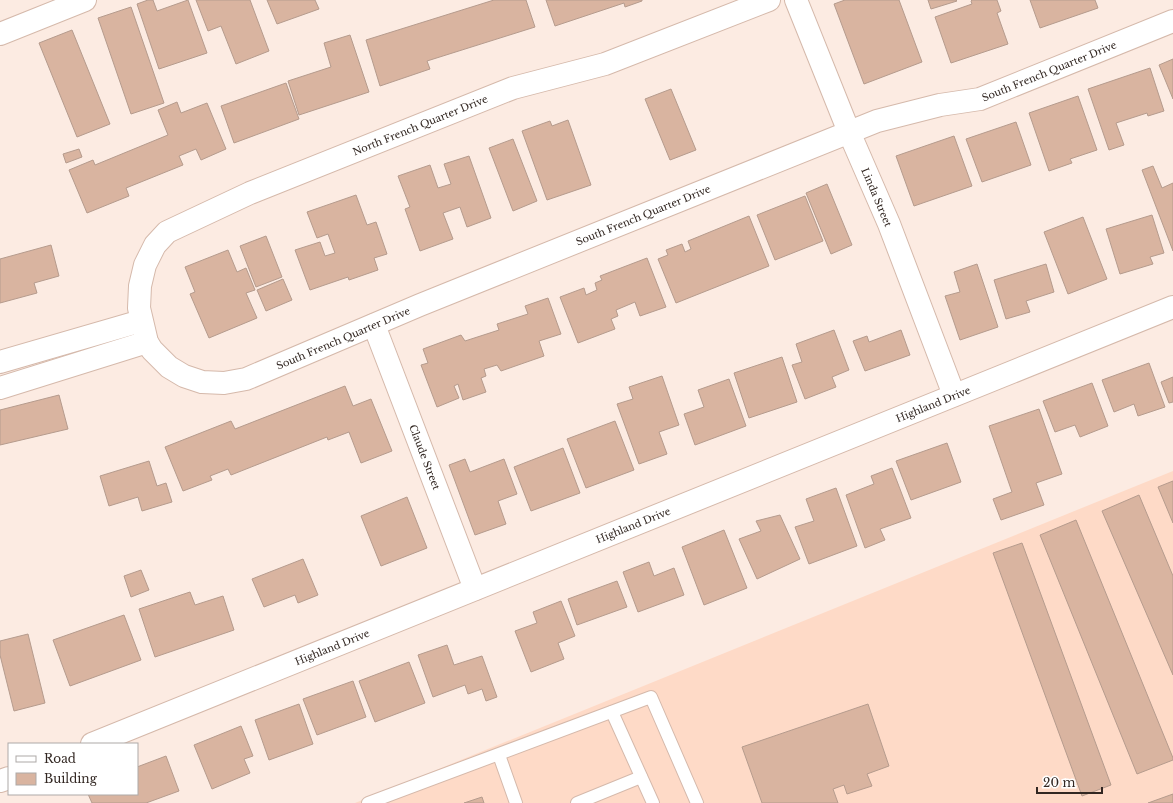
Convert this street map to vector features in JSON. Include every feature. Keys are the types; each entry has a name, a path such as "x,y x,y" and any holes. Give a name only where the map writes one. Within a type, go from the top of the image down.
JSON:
{"street":[{"path":"0,34 85,0"},
{"name":"North French Quarter Drive","path":"144,331 139,308 140,286 145,265 155,245 166,232 250,193 513,88 605,64 769,0"},
{"name":"Linda Street","path":"796,0 849,132 889,224 954,395"},
{"name":"South French Quarter Drive","path":"144,331 152,350 169,367 184,376 202,382 224,383 246,379 374,325 849,132 878,121 940,105 980,99 1173,21"},
{"name":"Highland Drive","path":"94,743 1173,307"},
{"name":"Claude Street","path":"374,325 476,589"},
{"path":"0,362 144,331"},
{"path":"0,388 144,331"}],"lane":[{"path":"368,803 651,697 697,803"},
{"path":"612,712 653,803"},
{"path":"499,755 516,803"},
{"path":"577,803 642,776"}],"shaded area":[{"path":"1173,471 1173,803 355,803"}],"building":[{"path":"148,0 153,0 157,11 188,0 207,53 159,69 137,4"},
{"path":"196,0 250,0 269,51 236,64 221,26 208,31"},
{"path":"267,0 315,0 319,9 277,24"},
{"path":"494,0 526,0 535,27 427,61 430,69 380,86 366,40"},
{"path":"546,0 642,1 625,7 624,3 555,26"},
{"path":"845,0 899,0 922,62 864,84 834,4"},
{"path":"928,0 956,0 957,1 931,9"},
{"path":"972,0 997,0 1001,11 997,13 1008,44 951,63 935,17 972,4"},
{"path":"1030,0 1095,0 1098,8 1040,28"},
{"path":"131,7 164,103 131,114 98,18"},
{"path":"72,30 110,124 77,137 39,43"},
{"path":"350,35 369,92 299,115 288,81 331,67 324,43"},
{"path":"1173,59 1173,99 1159,65"},
{"path":"1150,68 1164,111 1148,116 1147,113 1116,123 1124,145 1109,150 1088,89"},
{"path":"286,83 299,119 234,143 221,106"},
{"path":"671,89 696,150 670,160 645,99"},
{"path":"1078,96 1097,150 1070,159 1072,163 1049,171 1029,113"},
{"path":"177,102 181,113 207,103 226,149 201,160 196,149 179,156 183,165 126,188 129,196 87,213 69,170 93,160 95,165 168,135 158,110"},
{"path":"568,120 591,185 547,200 522,131 550,121 552,126"},
{"path":"1016,122 1031,165 982,182 966,139"},
{"path":"954,136 972,186 914,206 896,156"},
{"path":"513,139 537,201 513,211 489,148"},
{"path":"79,149 82,157 66,163 63,154"},
{"path":"469,156 491,218 467,227 460,207 443,213 453,239 420,251 405,209 410,207 398,176 430,165 438,188 451,184 444,164"},
{"path":"1153,166 1162,188 1173,183 1173,251 1142,170"},
{"path":"827,184 852,245 831,254 806,193"},
{"path":"356,195 367,225 376,222 387,254 374,258 378,270 349,280 348,277 310,290 295,250 320,242 325,256 335,253 328,234 317,238 307,212"},
{"path":"805,196 823,241 775,260 757,215"},
{"path":"1152,215 1164,253 1150,257 1153,264 1120,274 1106,229"},
{"path":"749,216 769,266 676,303 658,259 668,255 666,250 682,244 685,252 691,249 688,241"},
{"path":"1083,217 1107,279 1068,294 1044,232"},
{"path":"266,236 282,277 256,287 240,246"},
{"path":"51,245 59,276 34,283 37,293 0,303 0,259"},
{"path":"228,250 237,272 246,268 255,290 246,293 257,318 209,338 190,294 195,292 185,267"},
{"path":"647,258 666,307 640,316 635,302 616,310 618,316 611,319 615,329 578,343 560,297 584,288 586,295 597,290 595,283 602,280 600,276"},
{"path":"977,264 998,327 960,340 945,296 960,292 954,272"},
{"path":"1046,264 1054,292 1026,301 1030,312 1006,319 994,280"},
{"path":"283,279 292,300 266,311 257,290"},
{"path":"548,298 561,334 539,341 544,356 501,371 497,365 484,369 486,376 481,378 486,392 463,400 458,384 454,386 459,398 437,407 421,365 428,363 423,349 461,335 465,341 499,330 497,324 528,314 525,306"},
{"path":"834,330 849,370 832,377 836,387 805,399 792,365 802,362 796,344"},
{"path":"901,330 910,355 865,371 853,341 867,336 869,342"},
{"path":"782,357 797,402 749,418 734,373"},
{"path":"1149,363 1165,407 1138,416 1134,404 1114,412 1102,380"},
{"path":"662,376 679,425 659,432 667,454 639,464 617,404 633,399 629,387"},
{"path":"1173,377 1173,402 1169,403 1161,382"},
{"path":"729,379 746,426 695,445 684,414 704,407 698,390"},
{"path":"1092,383 1108,426 1080,437 1075,425 1055,432 1043,401"},
{"path":"345,386 353,406 371,399 392,451 361,463 349,432 328,440 327,437 231,475 228,469 210,476 212,480 183,491 165,447 231,421 235,429"},
{"path":"59,395 68,429 0,445 0,410"},
{"path":"1039,409 1062,474 1036,483 1044,505 1001,520 993,499 1012,492 989,426"},
{"path":"615,421 634,470 586,488 567,439"},
{"path":"947,443 961,482 911,500 896,461"},
{"path":"563,448 580,493 531,511 514,467"},
{"path":"465,459 470,472 504,459 517,494 498,501 506,524 475,535 449,465"},
{"path":"149,461 157,486 166,483 172,502 142,511 138,497 109,506 100,476"},
{"path":"892,468 911,518 880,529 885,540 865,548 846,495 874,484 871,476"},
{"path":"1173,481 1173,523 1158,487"},
{"path":"836,488 857,546 809,564 795,527 814,521 806,499"},
{"path":"1139,495 1173,576 1173,675 1102,511"},
{"path":"407,497 427,548 381,566 361,516"},
{"path":"780,515 800,559 757,579 739,539 761,531 756,521"},
{"path":"1076,520 1173,758 1173,760 1137,774 1040,535"},
{"path":"724,530 747,588 704,605 682,547"},
{"path":"1022,543 1111,785 1082,796 993,553"},
{"path":"303,559 318,595 298,603 295,595 264,607 252,579"},
{"path":"649,562 654,576 674,568 684,595 638,612 623,572"},
{"path":"141,570 149,590 131,597 124,576"},
{"path":"617,581 627,607 577,625 568,599"},
{"path":"190,592 195,605 223,596 234,630 155,657 139,609"},
{"path":"561,601 575,636 558,643 564,659 531,672 515,631 537,623 533,612"},
{"path":"124,615 141,660 70,686 53,640"},
{"path":"28,634 45,703 14,711 0,655 0,641"},
{"path":"447,645 454,665 482,656 497,697 486,701 482,689 468,694 465,685 433,697 418,655"},
{"path":"409,662 425,703 375,722 359,681"},
{"path":"353,681 366,717 317,735 303,699"},
{"path":"299,704 313,744 269,760 255,720"},
{"path":"868,704 889,766 867,774 872,786 847,794 844,785 833,789 838,803 762,803 742,747"},
{"path":"241,726 253,756 244,759 250,773 212,789 194,745"},
{"path":"166,756 179,791 146,803 92,803 88,795 138,795 138,767"},
{"path":"1173,794 1173,803 1148,803"},
{"path":"482,797 484,803 464,803"}]}
